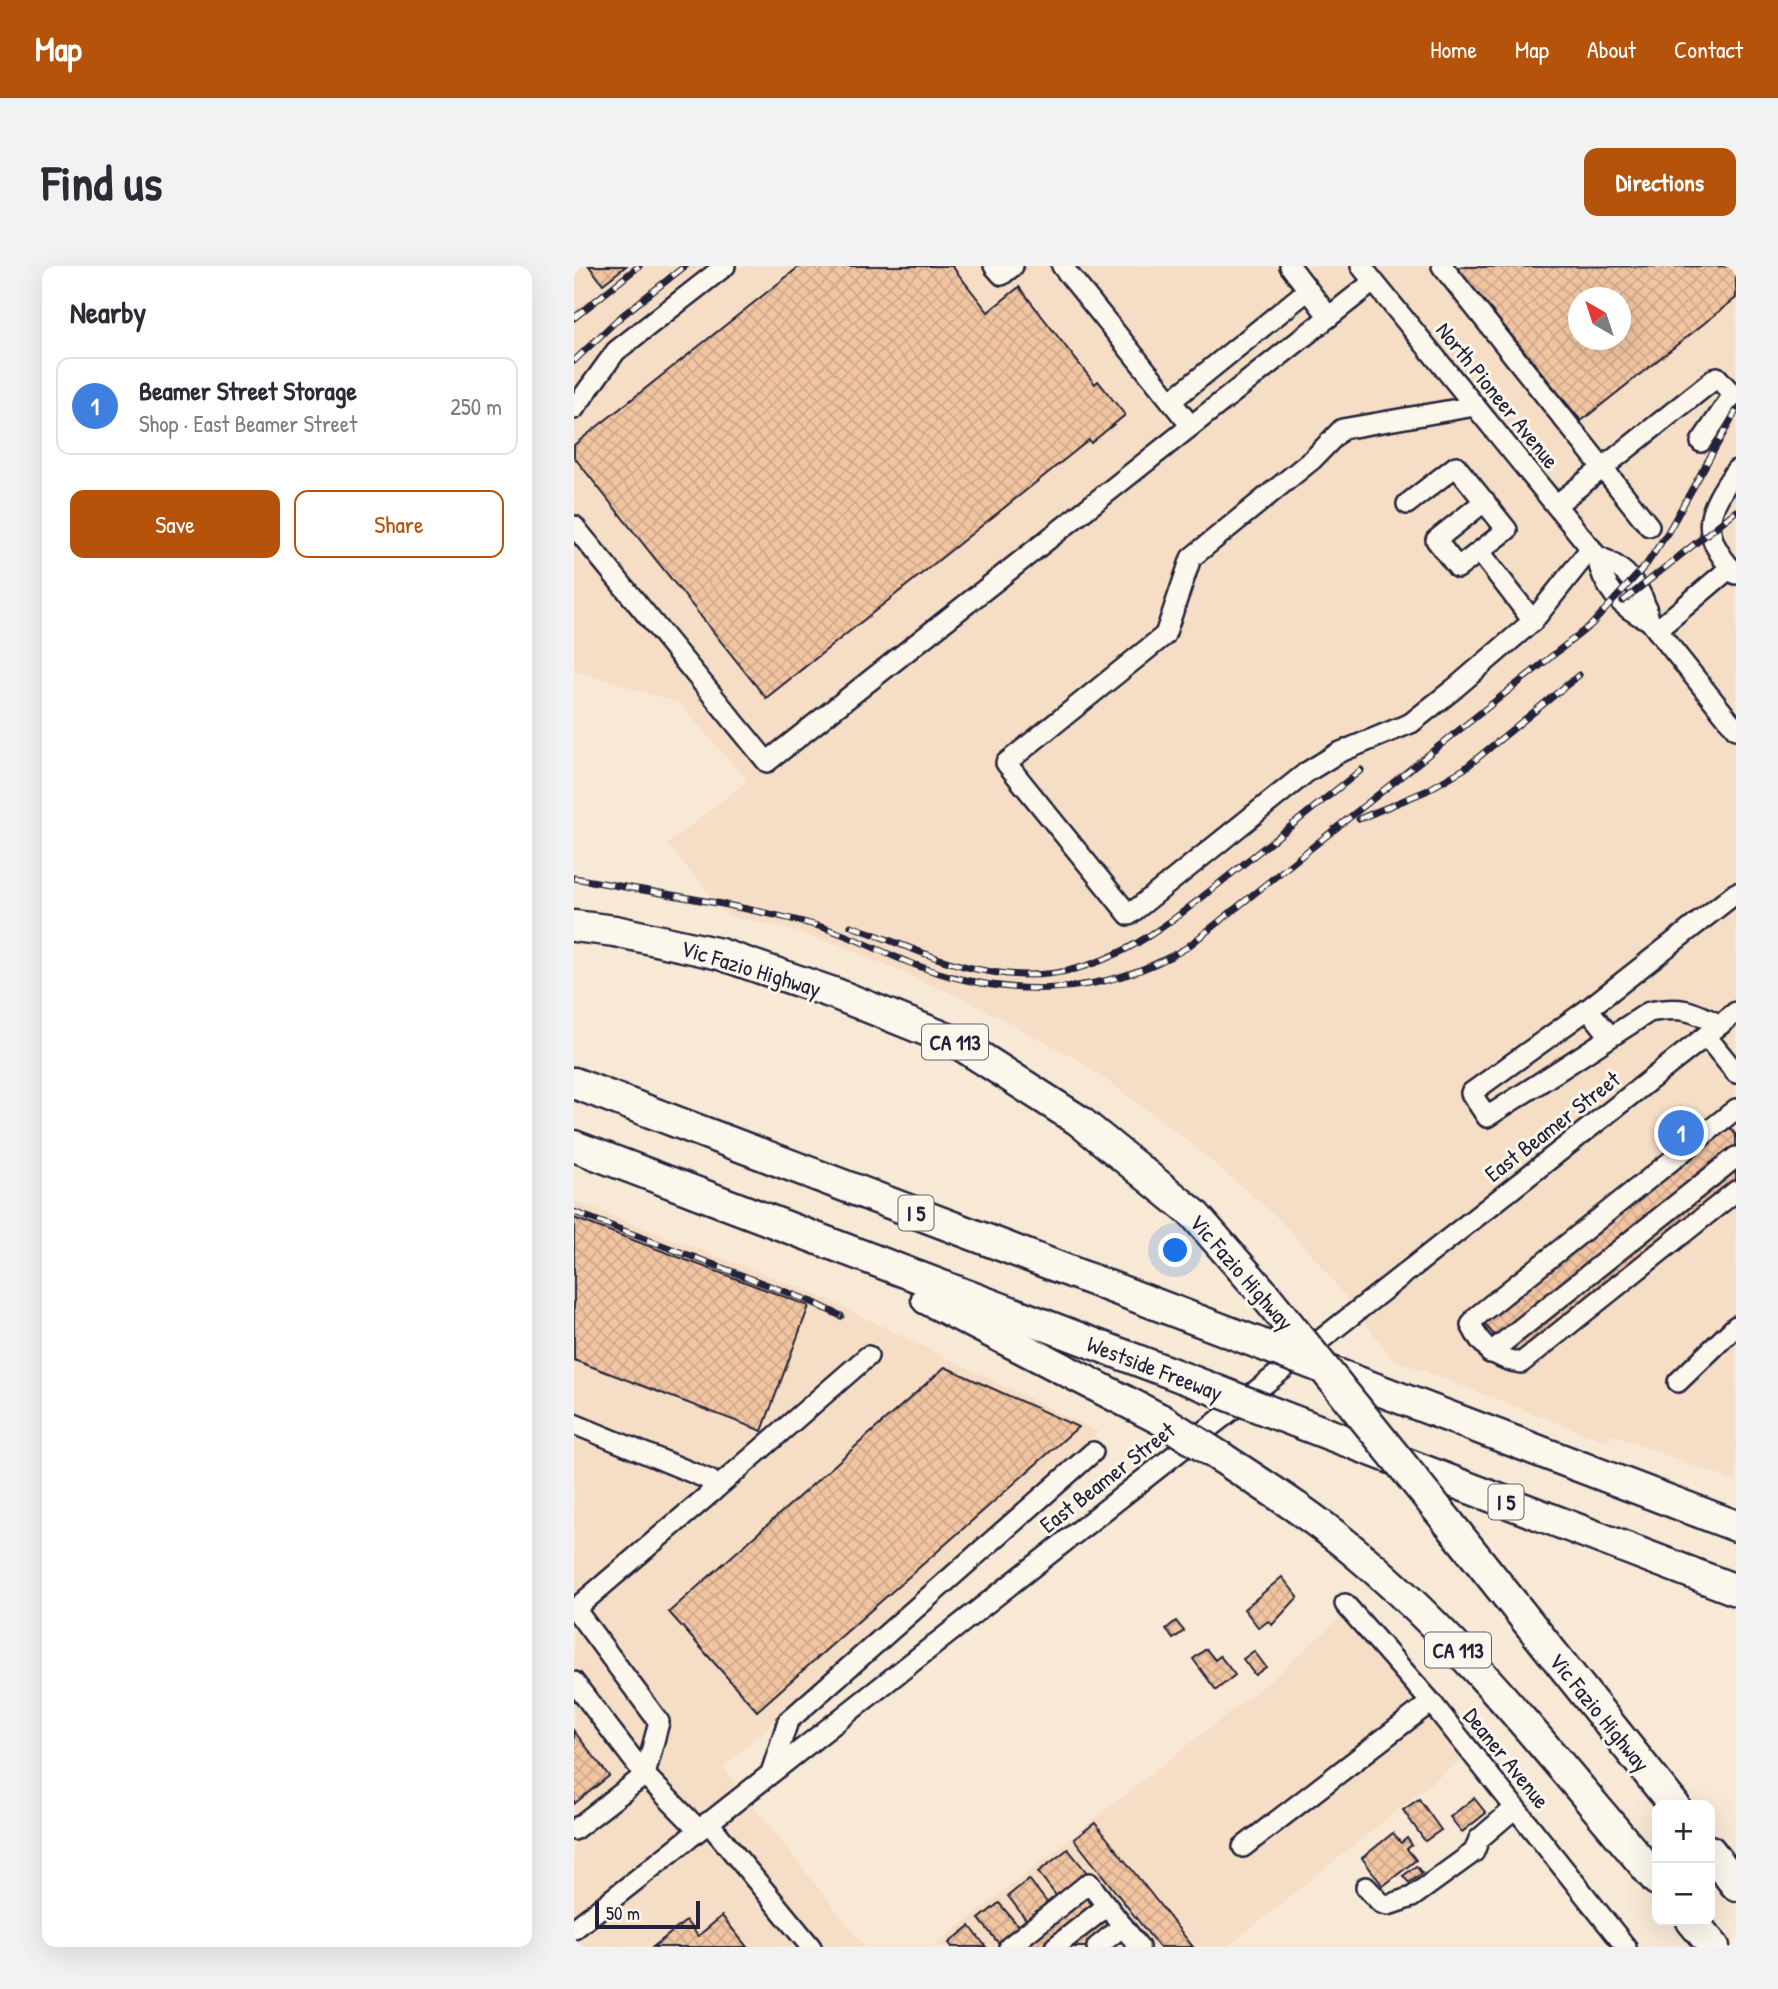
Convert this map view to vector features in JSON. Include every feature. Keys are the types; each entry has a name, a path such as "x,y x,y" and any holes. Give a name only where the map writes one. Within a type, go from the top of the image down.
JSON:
{"highway":[{"name":"Vic Fazio Highway","path":"574,926 615,931 720,954 836,994 958,1043 1078,1120 1194,1214 1264,1294 1670,1800"},
{"name":"I 5","path":"574,1083 1736,1526"},
{"name":"Westside Freeway","path":"574,1146 1736,1590"},
{"name":"CA 113","path":"786,1227 1029,1349 1162,1420 1293,1504 1355,1552 1398,1590 1491,1685 1652,1874"},
{"path":"1715,1858 1736,1885"},
{"path":"1696,1926 1714,1947"}],"street":[{"path":"574,409 616,351 725,266"},
{"path":"994,266 1002,275 1013,266"},
{"path":"1062,266 1191,426"},
{"path":"1290,266 1329,317"},
{"name":"North Pioneer Avenue","path":"1360,266 1594,552 1600,576 1628,612 1653,625 1736,729"},
{"path":"1442,266 1649,526"},
{"path":"574,526 767,762 1373,282"},
{"path":"1171,401 1308,290"},
{"path":"1556,505 1717,377 1733,395 1701,442"},
{"path":"1475,406 1342,429 1313,459 1191,558 1165,635 1006,763 1129,915 1307,772 1338,753 1411,723 1533,621 1594,552"},
{"path":"1408,504 1456,466 1485,501 1507,530 1458,568 1437,540 1485,501"},
{"path":"1653,625 1733,571 1709,533 1712,506 1736,470"},
{"path":"1480,552 1533,621"},
{"path":"1736,893 1588,1009 1471,1093 1487,1117 1649,1012 1671,1008 1690,1010 1713,1030 1736,1073"},
{"path":"1588,1009 1610,1037"},
{"name":"East Beamer Street","path":"574,1929 1736,1012"},
{"path":"1734,1115 1476,1317 1471,1325 1490,1353 1521,1363 1736,1191"},
{"path":"1490,1353 1736,1157"},
{"path":"1678,1382 1736,1326"},
{"path":"574,1830 645,1775 659,1722 575,1608 868,1356"},
{"path":"574,1424 710,1480 712,1492"},
{"path":"771,1773 788,1721 795,1713 1093,1452"},
{"name":"Deaner Avenue","path":"1345,1604 1431,1702 1626,1947"},
{"path":"574,1682 645,1775 703,1826 811,1947"},
{"path":"1243,1847 1431,1702"},
{"path":"1367,1887 1381,1903 1388,1905 1412,1897 1474,1852 1479,1839 1515,1808"},
{"path":"1009,1947 1089,1883 1139,1947"},
{"path":"1055,1947 1107,1906"},
{"path":"1097,1947 1123,1926"}],"shaded area":[{"path":"574,266 1736,266 1736,1482 1611,1434 1607,1442 1393,1359 1319,1263 1277,1217 1175,1130 1078,1060 971,1002 836,944 777,926 728,916 667,844 747,781 679,703 574,670"},
{"path":"574,1201 814,1293 1098,1432 723,1767 865,1947 574,1947"},
{"path":"1349,1609 1466,1755 1227,1947 933,1947 1284,1669"}],"building":[{"path":"589,266 626,266 603,284"},
{"path":"800,266 952,266 988,312 1019,287 1095,384 1098,381 1125,415 1091,443 1089,440 766,698 574,457 574,445"},
{"path":"1736,266 1736,298 1581,421 1456,267"},
{"path":"1726,1123 1736,1135 1736,1150 1497,1339 1480,1318"},
{"path":"1736,1163 1736,1183 1516,1356 1507,1345"},
{"path":"574,1218 809,1306 762,1431 574,1360"},
{"path":"945,1367 1078,1427 757,1711 669,1612"},
{"path":"1282,1577 1298,1597 1272,1625 1268,1621 1259,1628 1244,1609"},
{"path":"1176,1621 1184,1631 1173,1639 1166,1629"},
{"path":"1206,1649 1215,1660 1220,1656 1235,1675 1216,1690 1193,1659"},
{"path":"1254,1651 1266,1667 1255,1675 1243,1659"},
{"path":"574,1731 609,1776 574,1804"},
{"path":"1474,1798 1486,1813 1462,1832 1450,1817"},
{"path":"1419,1799 1441,1830 1425,1841 1403,1810"},
{"path":"1095,1823 1193,1947 1159,1947 1074,1839"},
{"path":"1393,1833 1401,1843 1407,1838 1412,1845 1407,1849 1416,1860 1383,1886 1362,1858"},
{"path":"1068,1849 1088,1874 1058,1898 1038,1872"},
{"path":"1416,1866 1422,1873 1409,1883 1403,1876"},
{"path":"1029,1879 1049,1905 1028,1922 1008,1896"},
{"path":"1088,1897 1096,1908 1048,1947 1026,1947"},
{"path":"999,1903 1020,1928 1000,1945 979,1919"},
{"path":"722,1916 747,1947 653,1947 686,1921 698,1936"},
{"path":"1103,1917 1112,1928 1088,1947 1066,1947"},
{"path":"970,1926 986,1947 952,1947 949,1943"}],"railway":[{"path":"574,318 639,266"},
{"path":"574,361 618,319 685,266"},
{"path":"574,878 788,918 831,930 921,967 989,984 1056,988 1122,976 1154,964 1186,948 1592,624 1646,565 1668,532 1736,411"},
{"path":"1623,601 1736,511"},
{"path":"1359,819 1426,791 1464,769 1579,675"},
{"path":"851,926 928,955 987,971 1043,974 1075,969 1106,959 1162,927 1361,770"},
{"path":"574,1212 810,1301 841,1316"}],"place":[{"name":"Beamer Street Storage","path":"1681,1133"}]}
